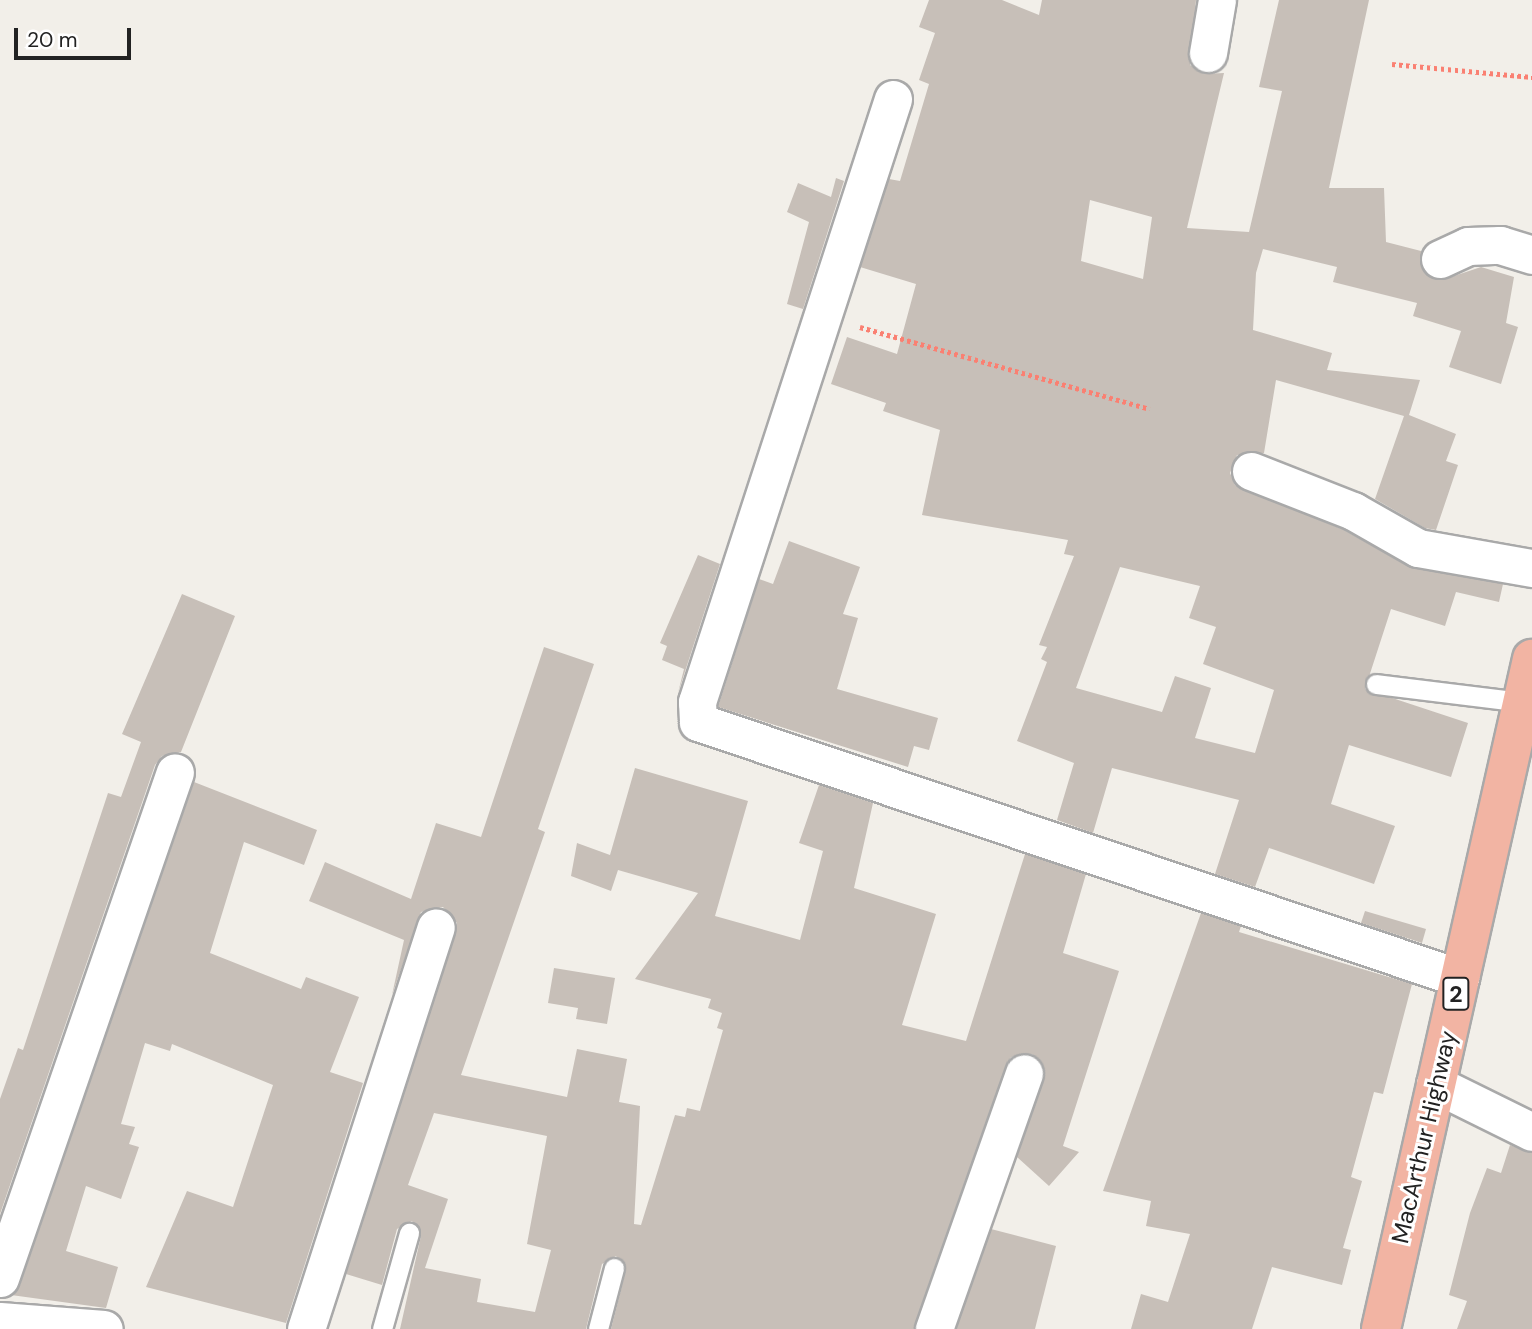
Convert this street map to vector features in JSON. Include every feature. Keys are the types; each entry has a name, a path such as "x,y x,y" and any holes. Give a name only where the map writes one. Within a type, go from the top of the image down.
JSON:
{"highway":[{"name":"MacArthur Highway","path":"1383,1328 1435,1084 1532,659"}],"street":[{"path":"1208,53 1217,0"},
{"path":"894,99 825,317 697,702 698,722 1460,978"},
{"path":"1440,259 1468,246 1500,245 1532,255"},
{"path":"1251,471 1353,511 1418,548 1532,568"},
{"path":"0,1278 175,772"},
{"path":"306,1329 436,927"},
{"path":"934,1329 1024,1073"},
{"path":"1435,1084 1532,1132"},
{"path":"0,1321 104,1329"}],"lane":[{"path":"1376,684 1522,702"},
{"path":"382,1329 409,1233"},
{"path":"598,1329 614,1268"}],"path":[{"path":"1392,64 1532,77"},
{"path":"825,317 1150,409"}],"building":[{"path":"929,0 1002,0 1039,15 1042,0 1196,0 1190,65 1204,74 1224,73 1187,228 1249,232 1282,91 1259,87 1279,0 1369,0 1329,188 1384,188 1386,242 1421,251 1421,267 1429,276 1448,278 1481,267 1514,277 1506,323 1518,327 1501,384 1449,367 1461,331 1413,316 1417,303 1333,282 1337,267 1263,249 1256,273 1253,330 1332,353 1327,370 1420,380 1409,415 1456,434 1446,461 1458,465 1436,530 1425,528 1375,499 1404,416 1276,380 1264,453 1237,455 1230,473 1235,485 1344,530 1408,566 1503,584 1499,602 1456,592 1445,626 1391,609 1365,689 1468,723 1451,777 1349,745 1331,804 1395,826 1374,884 1269,848 1255,887 1215,874 1239,800 1112,768 1093,833 1057,820 1074,763 1017,741 1047,662 1041,659 1047,647 1039,645 1074,556 1064,554 1068,540 922,515 940,430 883,411 886,403 831,384 847,337 897,354 916,284 860,267 889,179 900,181 929,84 919,80 935,33 919,27","holes":["1090,200 1152,217 1143,279 1081,261","1120,567 1200,586 1189,618 1216,627 1203,664 1274,690 1255,753 1195,738 1211,688 1175,676 1162,712 1076,688"]},
{"path":"836,178 844,181 803,309 787,304 809,222 787,212 798,183 831,197"},
{"path":"789,541 860,567 843,614 858,618 837,689 938,718 929,750 914,746 908,767 718,707 759,579 773,584"},
{"path":"698,555 720,564 678,693 684,669 662,660 667,646 660,643"},
{"path":"182,594 235,616 181,752 162,756 155,765 0,1214 0,1099 18,1048 23,1050 108,793 121,797 141,742 122,734"},
{"path":"544,647 594,664 538,829 545,832 461,1075 567,1097 577,1049 627,1059 619,1102 640,1106 634,1224 641,1225 675,1115 685,1117 687,1108 700,1111 723,1030 717,1028 722,1013 708,1008 711,999 635,979 698,893 618,870 611,891 571,876 577,843 610,855 635,768 748,801 715,916 800,940 823,851 799,843 819,785 873,803 854,888 936,914 902,1025 966,1041 1025,854 1086,874 1063,953 1119,971 1063,1146 1079,1152 1049,1186 1017,1157 1045,1070 1032,1054 1011,1057 914,1329 611,1329 626,1270 616,1256 602,1264 586,1329 400,1329 421,1236 412,1221 397,1229 382,1285 346,1274 457,923 443,907 421,912 392,995 404,940 309,901 325,862 411,899 436,823 481,837","holes":["434,1113 547,1136 527,1244 551,1250 535,1312 477,1302 481,1279 425,1268 448,1199 408,1185"]},
{"path":"194,782 317,830 304,865 244,842 210,953 301,989 306,977 359,997 330,1072 363,1083 286,1323 146,1287 187,1191 233,1207 273,1085 172,1044 170,1051 145,1043 121,1124 135,1127 129,1144 139,1147 121,1199 86,1186 66,1251 118,1267 106,1308 11,1295 20,1285"},
{"path":"1365,911 1426,929 1422,943 1361,923"},
{"path":"1201,913 1241,926 1239,932 1412,984 1383,1094 1374,1092 1351,1177 1362,1181 1343,1248 1351,1250 1342,1285 1272,1267 1252,1329 1131,1329 1141,1294 1168,1302 1190,1234 1146,1226 1151,1201 1103,1191"},
{"path":"554,968 615,978 607,1024 576,1019 578,1008 548,1003"},
{"path":"1510,1145 1532,1153 1532,1329 1457,1329 1467,1301 1449,1295 1470,1213 1487,1168 1501,1173"},
{"path":"991,1229 1056,1246 1035,1329 956,1329"}]}
